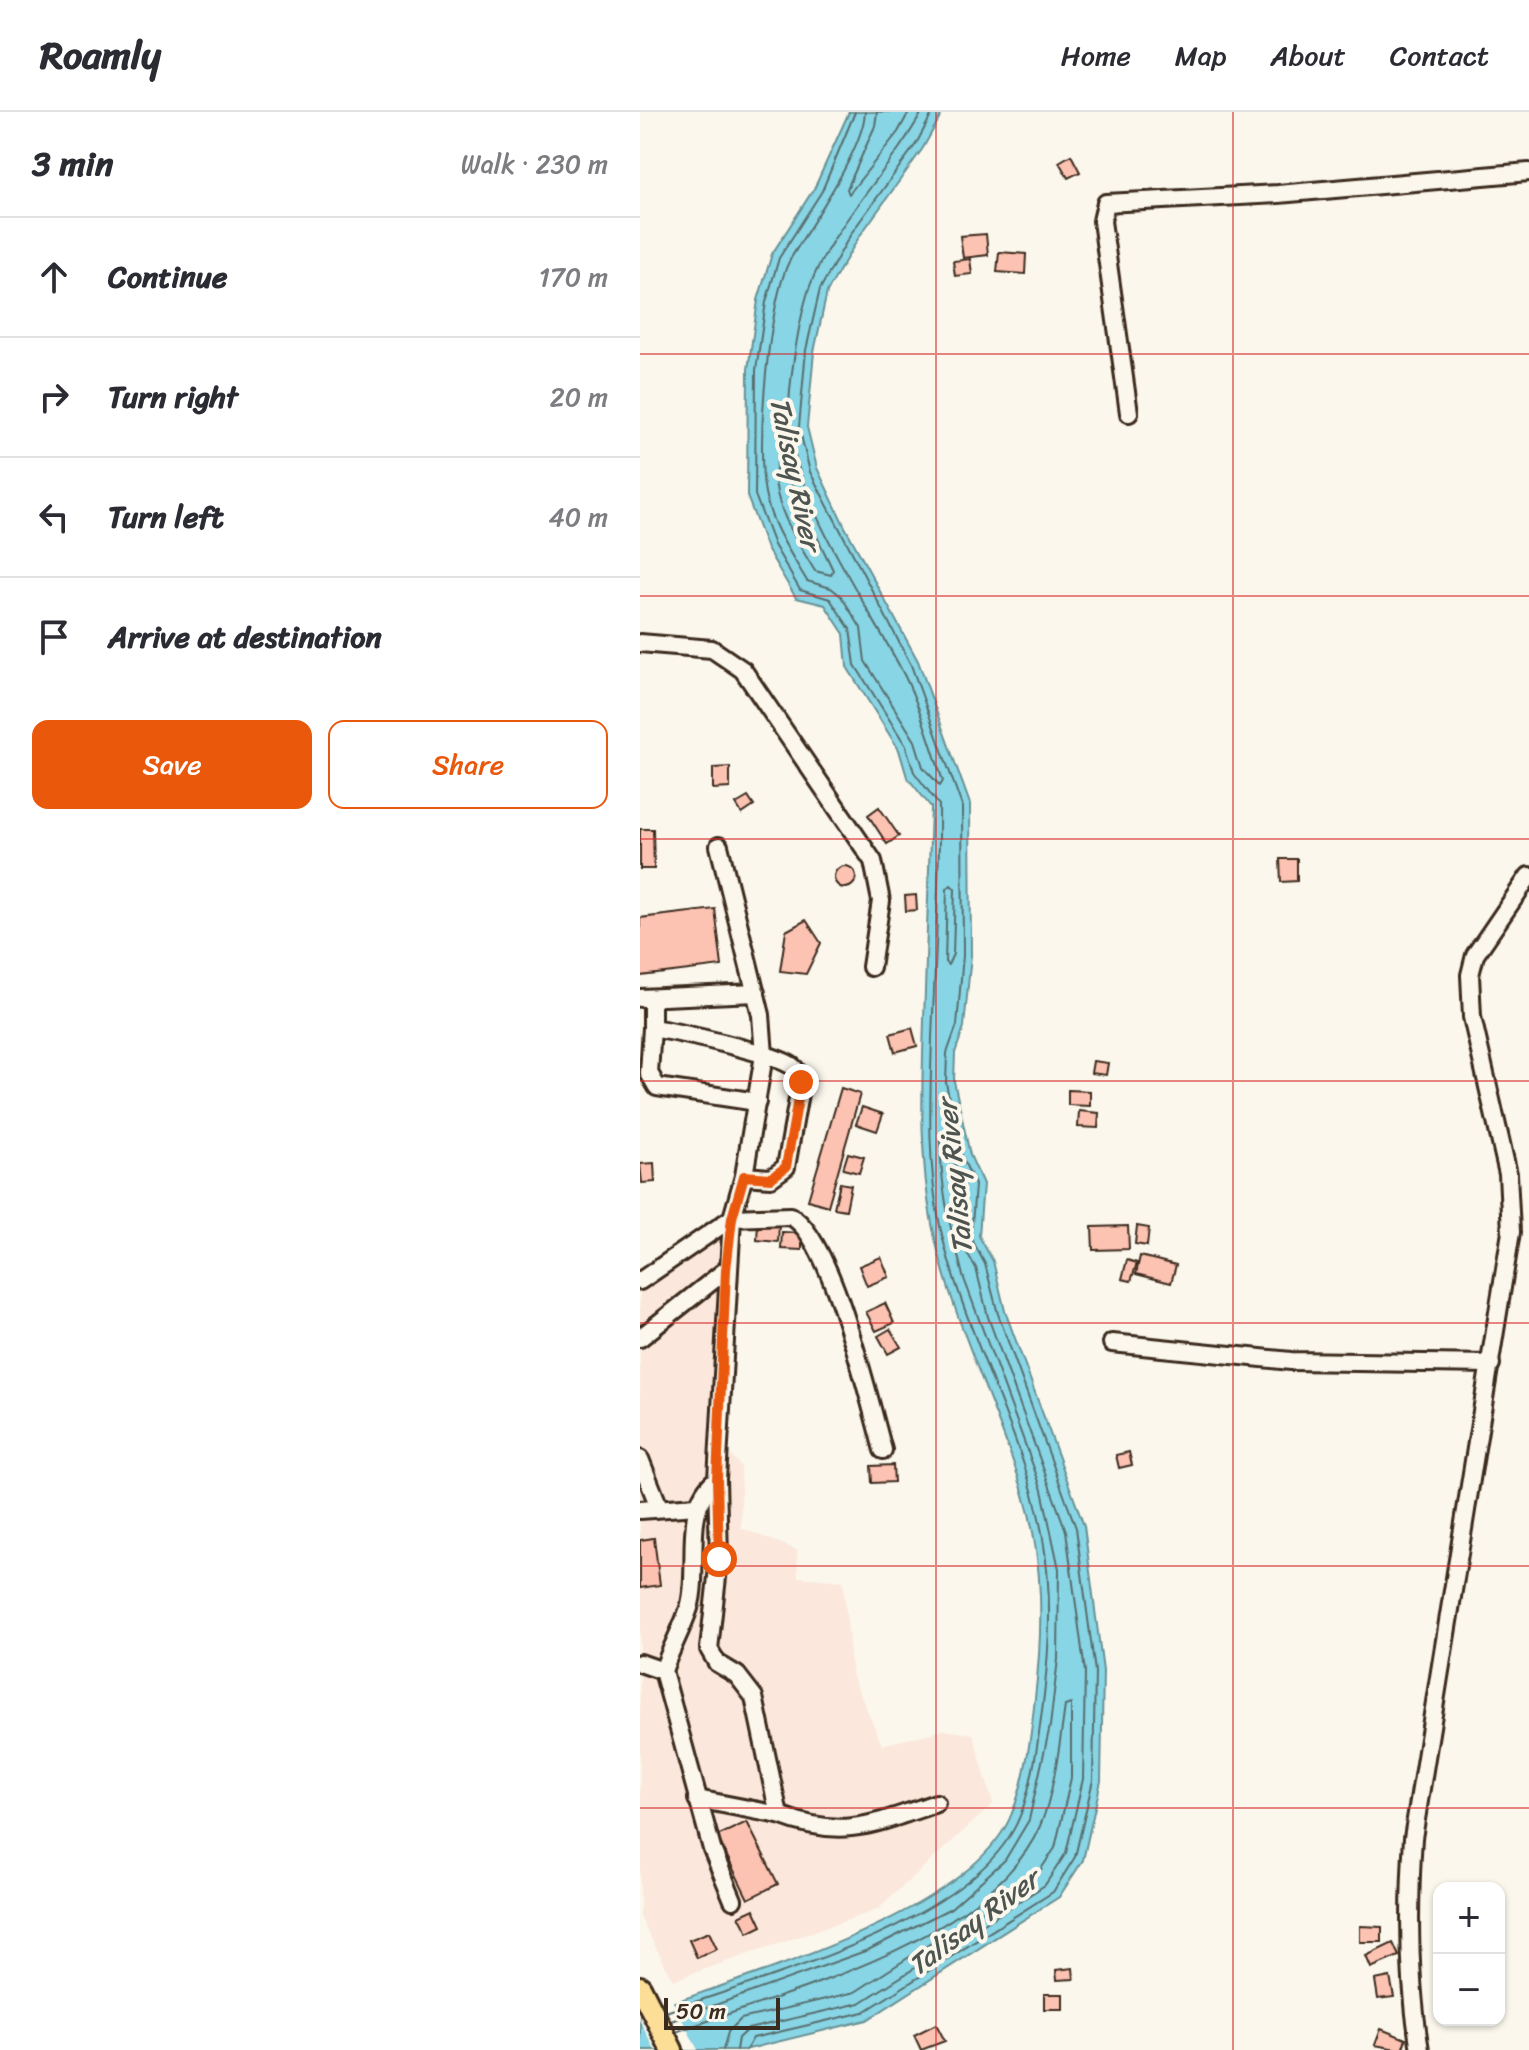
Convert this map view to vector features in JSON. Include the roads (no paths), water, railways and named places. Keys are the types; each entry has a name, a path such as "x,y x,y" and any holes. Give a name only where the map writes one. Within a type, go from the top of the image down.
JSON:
{"main road":[{"path":"642,1992 672,2050"}],"street":[{"path":"1129,413 1102,221 1106,203 1278,194 1529,172"},
{"path":"640,643 712,649 743,670 873,861 881,901 871,967"},
{"path":"719,846 756,993 764,1055 744,1176 732,1218 726,1270 717,1479 719,1559 709,1649 717,1663 737,1675 754,1697 779,1815"},
{"path":"1420,2050 1410,1976 1408,1911 1413,1838 1508,1266 1511,1204 1472,1017 1470,975 1475,955 1529,876"},
{"path":"756,993 646,998 652,1028 649,1073 657,1087 757,1102"},
{"path":"652,1028 764,1055 793,1066 801,1082 786,1167 771,1178 744,1176"},
{"path":"640,1281 732,1218 790,1216 805,1226 838,1296 883,1450"},
{"path":"640,1338 726,1270"},
{"path":"1112,1343 1291,1361 1491,1364"},
{"path":"640,1459 659,1507"},
{"path":"717,1479 708,1486 697,1506 689,1609 663,1671 712,1849 733,1900"},
{"path":"640,1510 697,1506"},
{"path":"640,1663 663,1671"},
{"path":"697,1799 779,1815 809,1827 852,1828 936,1803"}],"water":[{"name":"Talisay River","path":"849,112 943,112 923,148 859,237 827,292 814,352 807,427 817,468 845,527 918,661 970,804 971,955 964,1027 955,1053 954,1081 970,1155 983,1184 979,1236 993,1261 1005,1311 1084,1526 1103,1671 1101,1781 1083,1860 1059,1897 867,2020 744,2050 640,2050 640,2014 790,1961 903,1912 951,1882 989,1849 1017,1800 1035,1698 1040,1596 1031,1520 1013,1461 950,1293 928,1199 922,1097 931,807 907,777 899,750 847,667 844,634 825,605 796,598 767,549 747,496 748,369 758,300 772,254 815,187"}]}
